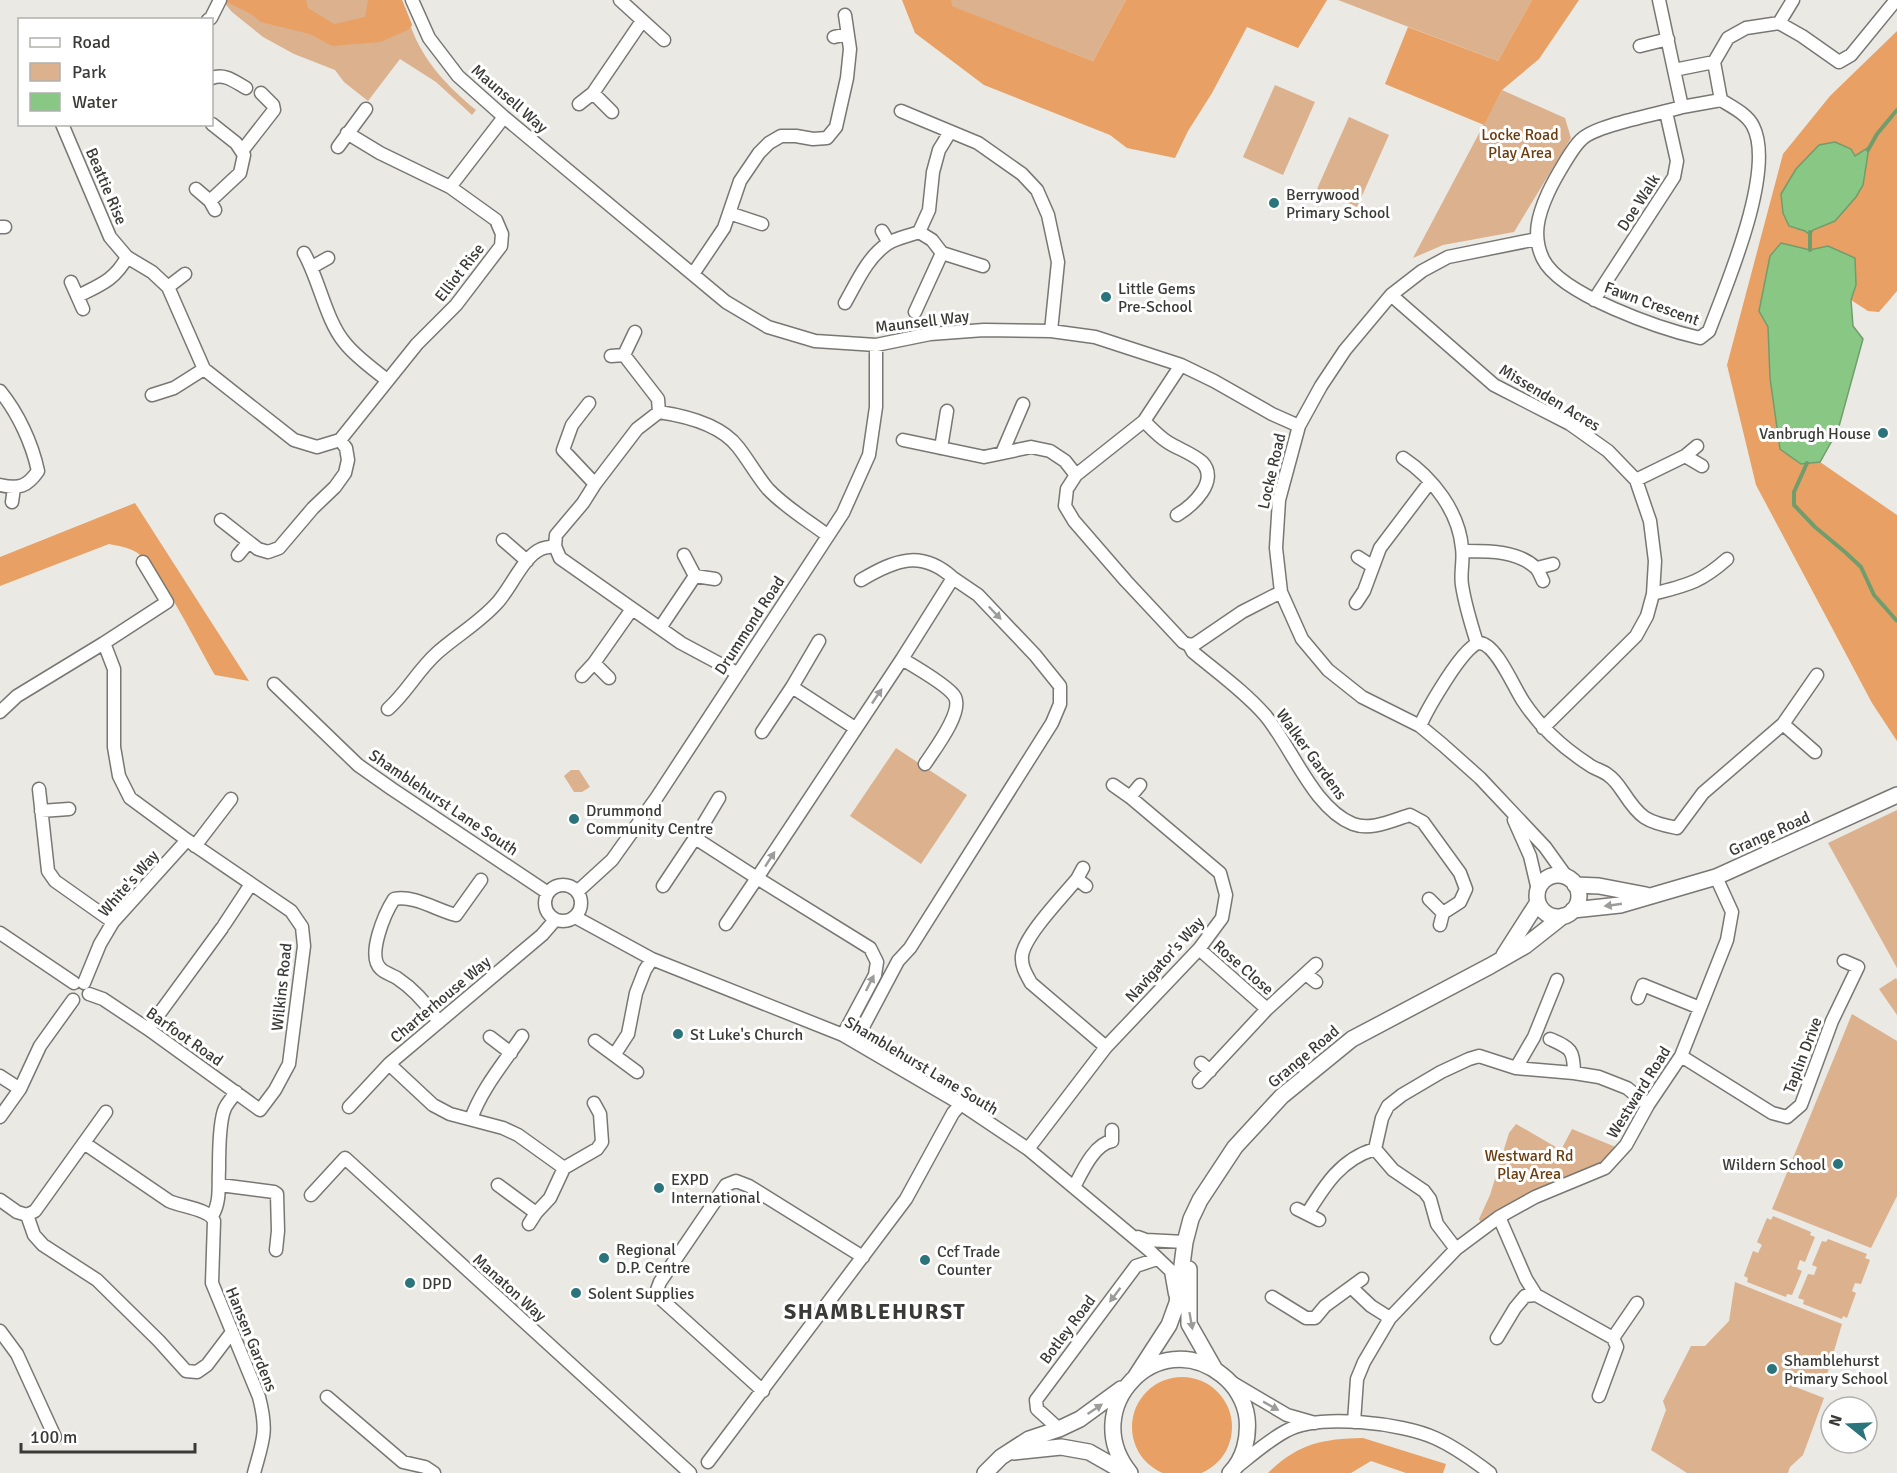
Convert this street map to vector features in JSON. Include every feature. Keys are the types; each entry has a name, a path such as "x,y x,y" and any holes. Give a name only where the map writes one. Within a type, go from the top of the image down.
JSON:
{"main road":[{"name":"Grange Road","path":"1131,1381 1169,1325 1177,1303 1185,1242 1191,1219 1200,1200 1235,1147 1282,1096 1352,1038 1503,958 1525,945 1568,913 1620,905 1716,877 1897,795"},
{"path":"1503,958 1545,880 1556,876 1572,882 1578,898 1568,913 1556,917 1545,913 1538,896"},
{"name":"Grange Road","path":"1572,882 1652,896"},
{"name":"Grange Road","path":"1185,1242 1189,1274 1189,1324 1214,1368"},
{"path":"985,1473 1005,1454 1029,1439 1059,1429 1088,1414 1154,1365 1174,1360 1194,1361 1214,1368 1230,1381 1241,1397 1247,1415 1248,1434 1244,1452 1232,1471"},
{"path":"1128,1473 1115,1449 1112,1432 1113,1416 1118,1400 1131,1381"},
{"path":"1005,1454 1061,1447 1089,1452 1128,1473"}],"street":[{"path":"212,18 220,0"},
{"name":"Maunsell Way","path":"412,0 429,38 458,76 726,302 768,327 815,340 876,345 930,334 984,330 1051,331 1095,337 1181,365 1299,426"},
{"path":"620,0 664,40"},
{"path":"1659,0 1682,107"},
{"path":"1779,23 1793,0"},
{"path":"1721,100 1714,62 1728,38 1746,28 1779,23 1839,62 1851,55 1896,0"},
{"path":"693,274 717,241 724,228 740,182 759,153 781,136 826,138 836,127 847,78 850,49 845,15"},
{"path":"579,104 593,93 642,21"},
{"path":"834,37 847,34"},
{"path":"1640,46 1668,39"},
{"path":"1674,70 1714,62"},
{"path":"213,78 219,75 229,78 246,88"},
{"path":"242,151 274,110 261,93"},
{"path":"593,93 612,112"},
{"name":"Fawn Crescent","path":"1721,100 1739,111 1753,124 1759,142 1759,173 1742,242 1709,332 1700,338 1594,300 1552,271 1543,259 1537,239 1539,213 1552,184 1582,139 1596,130 1682,107 1721,100"},
{"path":"338,147 366,109"},
{"path":"901,111 978,143 1022,174 1040,197 1048,215 1058,262 1051,331"},
{"name":"Doe Walk","path":"1594,300 1674,177 1677,161 1666,112"},
{"path":"450,187 504,117"},
{"path":"196,189 212,206 240,173 244,155 242,151 236,143 213,125"},
{"name":"Beattie Rise","path":"63,126 111,237 127,257 152,272 168,286 204,369"},
{"path":"845,303 868,264 889,243 919,232 929,210 933,171 939,150 950,132"},
{"name":"Elliot Rise","path":"340,440 417,344 456,305 501,246 502,234 496,220 450,187 380,153 347,133"},
{"path":"729,213 762,224"},
{"path":"882,231 889,243"},
{"path":"919,232 932,240 942,254 983,266"},
{"name":"Locke Road","path":"1537,239 1448,257 1422,271 1391,296 1345,350 1321,386 1299,426 1279,500 1276,548 1281,592 1302,639 1328,670 1362,697 1420,726 1480,778 1545,847 1572,882"},
{"path":"304,253 343,341 387,380"},
{"path":"915,312 942,254"},
{"path":"78,296 113,277 119,272 127,257"},
{"path":"312,267 328,258"},
{"path":"168,286 184,274"},
{"path":"71,282 83,309"},
{"name":"Missenden Acres","path":"1391,296 1494,385 1570,424 1608,451 1636,480 1650,521 1655,561 1653,594 1647,616 1636,636 1543,728"},
{"path":"635,332 617,355 658,399 659,412"},
{"name":"Drummond Road","path":"577,892 612,860 657,797 843,513 869,455 876,407 876,345"},
{"name":"Walker Gardens","path":"1181,365 1144,421 1076,476 1067,489 1065,506 1074,521 1183,642 1236,687 1265,716 1308,781 1335,814 1354,825 1363,826 1372,826 1410,815 1423,822 1466,884 1465,894 1460,902 1442,919 1429,899"},
{"path":"152,395 176,391 204,369 294,440 317,447 340,440 346,448 348,460 345,473 335,488 313,508 279,548 268,552 258,549 221,520"},
{"path":"0,391 13,407 36,459 38,471 30,483 14,488 0,485"},
{"path":"589,403 572,425 557,451 595,484"},
{"path":"1002,453 1023,404"},
{"path":"941,448 947,411"},
{"path":"659,412 706,425 724,433 738,447 769,489 790,508 827,535"},
{"path":"659,412 637,429 583,503 556,535 555,546 560,558 632,609 681,643 737,673"},
{"path":"1144,421 1167,442 1200,460 1207,469 1207,480 1192,512 1177,515"},
{"path":"903,440 984,457 1031,447 1050,451 1065,461 1076,476"},
{"path":"1636,480 1686,456 1697,446"},
{"path":"1686,456 1702,466"},
{"path":"1403,458 1417,463 1449,506 1460,533 1463,551 1461,582 1467,615 1477,644"},
{"path":"1356,603 1364,591 1380,548 1430,482"},
{"path":"12,502 14,488"},
{"path":"503,540 527,561"},
{"path":"238,555 248,543"},
{"path":"388,709 404,695 423,667 438,651 460,636 498,602 527,561 541,549 555,546"},
{"path":"1463,551 1494,552 1517,557 1537,568 1543,580"},
{"path":"684,555 695,576"},
{"path":"1358,557 1372,566"},
{"path":"1653,594 1689,585 1709,575 1727,558"},
{"path":"855,1042 898,961 910,948 1052,723 1060,704 1060,686 1035,655 978,595 942,568 919,559 897,562 861,580"},
{"path":"0,712 17,696 104,644 167,602 143,562"},
{"path":"1537,568 1552,564"},
{"path":"660,628 695,576"},
{"path":"695,576 716,579"},
{"path":"727,924 953,578"},
{"path":"1189,645 1195,644 1242,612 1281,592"},
{"path":"582,676 594,663 632,609"},
{"path":"762,731 820,641"},
{"name":"Wilkins Road","path":"104,644 114,669 116,718 114,747 119,776 130,798 291,912 302,927 304,946 289,1064 275,1090 260,1110"},
{"path":"1420,726 1439,691 1468,649 1477,644 1483,644 1495,654 1523,702 1543,728 1590,766 1610,775 1636,812 1645,819 1677,828 1703,793 1784,724 1817,675"},
{"path":"902,659 946,688 955,697 957,707 954,718 925,764"},
{"path":"594,663 609,678"},
{"name":"Shamblehurst Lane South","path":"274,684 358,765 548,893"},
{"path":"792,687 855,728"},
{"path":"1784,724 1815,752"},
{"path":"1130,797 1140,784"},
{"name":"Navigator's Way","path":"1028,1149 1106,1047 1199,949 1222,918 1226,895 1220,873 1113,785"},
{"path":"39,789 48,871 55,881 113,922"},
{"path":"663,886 719,798"},
{"name":"White's Way","path":"0,1117 20,1089 40,1046 74,1000 69,992 71,986 82,987 100,944 113,922 231,800"},
{"path":"41,811 69,809"},
{"name":"Locke Road","path":"1510,811 1530,856 1538,896"},
{"path":"695,838 870,948 877,962 875,975 843,1035"},
{"name":"Westward Road","path":"1354,1422 1361,1367 1390,1318 1456,1250 1499,1217 1535,1197 1605,1168 1626,1145 1648,1105 1681,1056 1727,940 1732,912 1716,877"},
{"path":"1082,878 1027,941 1022,956 1023,969 1031,983 1106,1047"},
{"path":"438,1021 428,1004 418,994 380,968 376,958 378,933 393,899 402,897 456,915 481,880"},
{"path":"148,1029 251,884"},
{"path":"562,885 577,892 581,907 575,917 566,921 555,920 546,908 548,893 562,885"},
{"name":"Shamblehurst Lane South","path":"575,917 652,959 843,1035 961,1104 1028,1149 1171,1271 1177,1303"},
{"name":"Charterhouse Way","path":"349,1107 389,1064 542,935 555,920"},
{"name":"Barfoot Road","path":"0,933 148,1029 260,1110"},
{"name":"Rose Close","path":"1199,949 1267,1009"},
{"path":"615,1054 628,1034 636,993 652,959"},
{"name":"Taplin Drive","path":"1681,1056 1772,1113 1787,1117 1800,1105 1832,1021 1858,967 1844,961"},
{"name":"Rose Close","path":"1199,1082 1206,1067 1316,964"},
{"path":"1306,974 1316,982"},
{"path":"1516,1068 1534,1037 1557,980"},
{"path":"1638,998 1643,985 1700,1008"},
{"path":"471,1119 486,1086 522,1036"},
{"path":"490,1037 511,1053"},
{"path":"1550,1039 1566,1046 1574,1057 1574,1073"},
{"path":"595,1041 637,1072"},
{"path":"1375,1149 1382,1118 1388,1106 1441,1072 1479,1056 1516,1068 1599,1077 1627,1088 1648,1105"},
{"path":"389,1064 433,1105 450,1114 503,1128 518,1135 564,1168"},
{"path":"0,1076 20,1089"},
{"name":"Hansen Gardens","path":"236,1092 223,1116 220,1185 216,1210 212,1216 214,1221 212,1283 259,1397 263,1413 265,1431 254,1473"},
{"path":"498,1185 533,1219 550,1198 564,1168 597,1149 602,1142 600,1114 594,1102"},
{"path":"708,1462 914,1187 953,1113 961,1104"},
{"path":"0,1200 17,1212 27,1215 35,1211 106,1112"},
{"path":"1074,1186 1094,1154 1106,1142 1115,1139"},
{"path":"84,1143 169,1201 180,1206 208,1212 212,1216"},
{"path":"1319,1220 1302,1211 1347,1161 1375,1149"},
{"path":"1375,1149 1393,1170 1424,1191 1430,1199 1437,1224 1456,1250"},
{"name":"Manaton Way","path":"311,1194 345,1158 690,1473"},
{"path":"762,1391 660,1298 657,1290 660,1282 726,1185 736,1181 749,1186 863,1257"},
{"path":"220,1185 277,1194 276,1250"},
{"path":"27,1215 34,1235 43,1245 97,1280 186,1371 197,1372 207,1365 232,1332"},
{"path":"1499,1217 1526,1279 1536,1295 1613,1338 1617,1347 1599,1396"},
{"name":"Shamblehurst Lane South","path":"1131,1235 1146,1240 1185,1242"},
{"name":"Botley Road","path":"1059,1429 1037,1409 1036,1400 1136,1266 1157,1259"},
{"path":"1272,1297 1306,1318 1312,1319 1325,1306 1357,1284 1371,1306 1390,1318"},
{"path":"1497,1338 1525,1296 1536,1295"},
{"path":"1613,1338 1637,1303"},
{"path":"0,1331 17,1354 55,1437"},
{"path":"1230,1381 1287,1415 1316,1423"},
{"path":"327,1397 403,1462 426,1467 434,1473"},
{"path":"1232,1471 1288,1429 1316,1423 1354,1422 1393,1426 1434,1437 1471,1458 1485,1472"}],"green space":[{"path":"222,0 402,0 416,39 429,62 446,83 476,110 472,115 436,82 400,59 368,101 344,82 335,70 294,54 263,37 232,12"},
{"path":"951,0 1126,0 1093,61 951,6"},
{"path":"1338,0 1532,0 1498,61"},
{"path":"1275,85 1315,102 1283,175 1243,157"},
{"name":"Locke Road Play Area","path":"1502,90 1565,118 1571,138 1514,232 1443,245 1413,258"},
{"path":"1349,117 1389,135 1357,207 1317,189"},
{"path":"896,748 967,795 921,864 850,816"},
{"path":"571,770 579,770 590,787 582,792 574,792 564,776"},
{"path":"1897,810 1897,968 1828,843"},
{"path":"1896,978 1897,980 1897,1015 1879,989"},
{"path":"1852,1014 1897,1041 1897,1196 1871,1248 1772,1209"},
{"name":"Westward Rd Play Area","path":"1516,1124 1561,1150 1572,1129 1618,1148 1605,1162 1507,1206 1481,1223 1479,1219 1490,1195 1509,1133"},
{"path":"1773,1216 1811,1232 1810,1235 1815,1237 1805,1262 1800,1260 1797,1269 1802,1271 1792,1295 1787,1294 1786,1297 1747,1282 1748,1278 1744,1276 1753,1251 1758,1253 1762,1245 1757,1242 1767,1218 1771,1220"},
{"path":"1828,1239 1867,1254 1865,1258 1870,1260 1861,1284 1855,1283 1852,1291 1856,1293 1847,1318 1843,1316 1842,1319 1803,1304 1804,1300 1798,1298 1808,1274 1814,1275 1817,1267 1812,1265 1822,1241 1826,1242"},
{"name":"Shamblehurst Primary School","path":"1735,1282 1842,1324 1824,1385 1790,1372 1788,1384 1819,1396 1819,1412 1803,1455 1790,1467 1788,1473 1687,1473 1651,1450 1666,1410 1663,1401 1691,1346 1705,1346 1729,1321"}],"shaded area":[{"path":"223,0 306,0 308,8 334,24 365,17 368,0 402,0 412,25 408,30 380,42 332,46 310,34 261,22 251,14"},
{"path":"902,0 951,0 952,6 1093,61 1126,0 1327,0 1298,48 1247,27 1175,158 1127,148 1110,135 984,85 915,33"},
{"path":"1532,0 1579,0 1539,59 1502,90 1484,125 1385,84 1408,27 1498,61"},
{"path":"1897,31 1897,291 1879,312 1868,311 1851,300 1856,285 1828,246 1810,250 1781,243 1759,311 1768,327 1770,378 1800,464 1820,462 1897,515 1897,741 1872,703 1756,485 1727,365 1783,154 1830,96"},
{"path":"135,503 249,681 215,675 156,573 136,552 129,549 109,544 0,586 0,557"},
{"path":"1172,1378 1192,1378 1210,1385 1224,1399 1231,1417 1231,1437 1224,1455 1210,1469 1198,1474 1166,1474 1154,1469 1140,1455 1133,1437 1133,1417 1140,1399 1154,1385"},
{"path":"1363,1438 1446,1464 1443,1473 1406,1473 1371,1461 1351,1473 1268,1473 1301,1449 1323,1442"}],"water":[{"path":"1835,142 1851,149 1855,156 1869,147 1863,185 1856,197 1835,221 1813,230 1810,235 1789,226 1783,213 1781,194 1796,169 1819,145"},
{"path":"1781,243 1810,250 1828,246 1855,258 1856,285 1851,300 1853,326 1863,339 1838,430 1820,462 1801,464 1780,449 1770,378 1768,327 1759,311 1770,256"}],"waterway":[{"path":"1868,150 1877,134 1897,110"},
{"path":"1810,232 1810,250"},
{"path":"1807,463 1794,492 1794,505 1815,527 1861,567 1874,595 1897,621"}],"place":[{"name":"Berrywood Primary School","path":"1274,203"},
{"name":"Little Gems Pre-School","path":"1106,297"},
{"name":"Vanbrugh House","path":"1883,433"},
{"name":"Drummond Community Centre","path":"574,819"},
{"name":"St Luke's Church","path":"678,1034"},
{"name":"Wildern School","path":"1838,1164"},
{"name":"EXPD International","path":"659,1188"},
{"name":"Regional D.P. Centre","path":"604,1258"},
{"name":"Ccf Trade Counter","path":"925,1260"},
{"name":"DPD","path":"410,1283"},
{"name":"Solent Supplies","path":"576,1293"},
{"name":"Shamblehurst Primary School","path":"1772,1369"}],"district":[{"name":"SHAMBLEHURST","path":"875,1311"}]}
